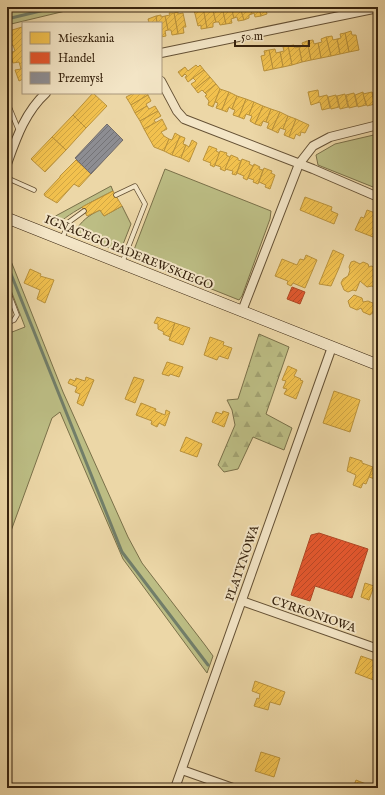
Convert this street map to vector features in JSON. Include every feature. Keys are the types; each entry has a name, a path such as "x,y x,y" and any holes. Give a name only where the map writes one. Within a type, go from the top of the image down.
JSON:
{"street":[{"path":"162,53 378,8"},
{"path":"162,83 177,111 184,119 313,169 378,197"},
{"path":"7,164 19,131 33,107 45,94"},
{"path":"242,311 299,164 313,146 330,137 378,125"},
{"name":"IGNACEGO PADEREWSKIEGO","path":"7,218 378,365"},
{"name":"PLATYNOWA","path":"175,788 332,347"},
{"name":"CYRKONIOWA","path":"242,601 378,649"},
{"path":"182,770 233,788"}],"lane":[{"path":"7,102 19,131"},
{"path":"7,178 34,190"},
{"path":"116,195 135,186 145,204 122,263"},
{"path":"62,240 69,222 84,210"},
{"path":"7,289 17,315 14,320 7,323"}],"green space":[{"path":"7,7 82,7 7,25"},
{"path":"378,134 378,189 318,165 316,155 335,144"},
{"path":"165,169 271,211 270,219 242,296 239,300 134,258 132,255"},
{"path":"111,186 113,191 74,212 56,227 51,225 49,221 50,219"},
{"path":"122,206 131,224 120,252 75,235 75,232 80,225 92,214 100,210 104,216"},
{"path":"7,251 63,392 128,537 142,563 213,656 207,673 123,559 60,412 52,418 7,542 7,334 25,327 7,280"},
{"path":"259,334 289,347 266,414 292,428 284,450 253,437 238,469 224,472 218,465 235,425 232,410 227,400 238,399"}],"building: Mieszkania":[{"path":"199,7 203,7 207,28 201,29 201,25 198,26 194,10 199,9"},
{"path":"203,7 212,7 216,22 213,23 213,27 207,28"},
{"path":"212,7 222,7 226,24 220,25 219,22 216,22"},
{"path":"222,7 231,7 234,18 231,19 232,23 226,24"},
{"path":"231,7 240,7 244,20 238,21 237,17 234,18"},
{"path":"240,7 250,7 252,14 249,15 249,18 244,20"},
{"path":"250,7 259,7 261,16 255,17 254,13 252,14"},
{"path":"259,7 269,7 269,10 266,10 267,14 261,16"},
{"path":"178,12 178,14 183,13 186,27 183,27 184,33 178,34 174,13"},
{"path":"169,13 174,13 178,34 172,35 171,30 168,30 165,16 170,15"},
{"path":"156,16 165,16 168,30 165,31 166,36 162,37 162,22 157,22"},
{"path":"156,16 157,22 149,22 148,19"},
{"path":"22,27 22,80 19,81 15,70 21,69 19,62 13,63 10,53 15,51 13,45 8,46 7,35 10,34 9,31"},
{"path":"351,31 352,35 356,35 359,50 349,52 345,33"},
{"path":"345,33 349,52 340,54 337,39 341,38 340,34"},
{"path":"332,36 333,40 337,39 340,54 331,56 326,37"},
{"path":"326,37 331,56 321,58 318,43 322,42 321,39"},
{"path":"313,40 314,44 318,43 321,58 311,60 307,41"},
{"path":"307,41 311,60 302,62 299,47 303,46 302,43"},
{"path":"294,45 295,48 299,47 302,62 292,65 288,46"},
{"path":"288,46 292,65 283,67 280,52 284,51 283,47"},
{"path":"275,49 276,53 280,52 283,67 273,69 269,50"},
{"path":"269,50 273,69 264,71 261,56 265,55 264,51"},
{"path":"196,65 198,67 200,65 204,70 188,82 185,74 182,77 178,72 185,67 188,71"},
{"path":"204,70 210,77 195,89 191,84 196,81 193,78"},
{"path":"210,77 216,84 205,93 202,90 198,93 195,89"},
{"path":"216,84 220,89 213,107 208,105 209,101 205,96 207,95 205,93"},
{"path":"220,89 229,92 222,110 216,108 218,103 215,102"},
{"path":"318,90 319,97 327,95 330,108 322,110 320,102 311,105 308,92"},
{"path":"229,92 237,96 232,109 229,107 227,112 222,110"},
{"path":"363,92 366,105 358,107 355,95"},
{"path":"372,92 375,104 367,106 363,94"},
{"path":"378,92 378,105 375,106 372,93"},
{"path":"354,93 357,106 349,108 346,95"},
{"path":"92,94 94,94 107,106 86,128 73,115"},
{"path":"132,94 148,95 131,105 126,97"},
{"path":"345,94 348,107 340,109 337,96"},
{"path":"148,95 151,101 146,104 147,106 135,113 131,105"},
{"path":"336,95 339,107 331,109 328,97"},
{"path":"237,96 246,99 239,117 233,115 235,110 232,109"},
{"path":"246,99 254,102 249,115 246,114 244,119 239,117"},
{"path":"254,102 263,106 255,124 250,121 252,116 249,115"},
{"path":"147,106 149,109 155,106 158,111 140,121 135,113"},
{"path":"263,106 271,109 266,122 263,121 261,126 255,124"},
{"path":"271,109 280,112 272,130 267,128 269,123 266,122"},
{"path":"158,111 161,116 154,120 156,123 144,129 140,121"},
{"path":"280,112 288,116 283,129 280,128 278,133 272,130"},
{"path":"73,115 86,128 66,150 52,137"},
{"path":"288,116 296,119 289,137 284,135 286,130 283,129"},
{"path":"162,119 167,129 161,132 169,139 164,151 154,147 144,129"},
{"path":"296,119 309,125 305,133 301,132 300,136 296,134 294,139 289,137"},
{"path":"175,133 180,136 172,155 164,151 169,139 172,140"},
{"path":"180,136 185,138 183,144 186,145 181,158 172,155"},
{"path":"52,137 66,150 45,172 31,159"},
{"path":"192,140 197,143 189,162 181,158 186,145 189,147"},
{"path":"209,146 217,149 216,151 220,153 214,167 210,165 211,163 203,160"},
{"path":"220,151 227,153 226,155 230,157 225,171 220,169 221,167 215,165"},
{"path":"231,155 241,161 236,175 232,174 233,171 225,169"},
{"path":"242,159 250,162 249,164 253,166 247,180 243,178 244,176 237,173"},
{"path":"76,160 91,174 79,187 74,184 57,203 45,196 44,194"},
{"path":"254,164 260,167 259,169 263,170 258,184 253,182 254,180 248,178"},
{"path":"264,168 272,171 271,173 275,175 270,189 265,187 266,185 259,182"},
{"path":"113,191 122,206 104,216 100,210 87,216 82,207"},
{"path":"305,197 332,207 331,211 338,214 334,224 300,210"},
{"path":"367,210 378,214 376,222 378,225 373,237 355,230 361,217 364,218"},
{"path":"333,250 344,255 339,268 331,286 319,284"},
{"path":"306,255 317,260 305,288 293,283 291,286 287,284 288,281 275,276 282,259 297,265 300,259 304,260"},
{"path":"354,261 360,264 363,262 368,264 369,267 371,266 378,268 378,290 372,286 367,287 360,281 356,291 353,290 348,292 344,290 341,283 343,279 348,276 351,262"},
{"path":"30,269 41,274 40,276 54,280 45,303 37,299 40,290 24,283"},
{"path":"354,295 362,298 363,302 368,301 375,304 375,311 370,315 363,312 361,308 357,310 350,307 348,301"},
{"path":"157,317 175,323 170,337 163,334 164,332 158,329 158,324 154,323"},
{"path":"175,323 190,328 183,345 169,340"},
{"path":"210,337 224,342 223,345 232,348 228,359 219,356 217,360 204,355"},
{"path":"167,362 183,367 179,377 170,374 169,376 162,374"},
{"path":"288,366 297,370 294,376 303,381 296,399 284,394 287,389 283,388 286,381 282,380"},
{"path":"86,377 94,380 83,406 77,403 80,394 75,392 77,387 68,383 70,379 75,381 76,378 85,381"},
{"path":"134,377 144,380 135,403 125,399"},
{"path":"334,391 360,400 350,432 323,423"},
{"path":"141,403 156,409 155,411 165,415 166,410 170,412 165,426 159,423 157,427 151,424 152,421 136,415"},
{"path":"223,411 229,413 224,427 212,422 216,412 222,414"},
{"path":"186,437 202,444 197,457 180,451"},
{"path":"350,457 373,467 366,484 363,483 361,488 353,485 356,475 347,471"},
{"path":"373,467 378,469 378,480 369,477"},
{"path":"365,583 374,586 369,600 361,597"},
{"path":"361,656 378,662 378,677 376,681 355,673"},
{"path":"255,681 285,692 280,705 270,702 268,710 254,706 257,698 259,699 260,694 252,691"},
{"path":"261,752 280,758 274,777 255,771"},
{"path":"356,780 371,786 371,788 353,788"}],"building: Handel":[{"path":"292,287 305,292 300,304 287,299"},
{"path":"319,533 368,549 352,598 315,586 310,601 291,595 311,535"}],"building: Przemysł":[{"path":"107,124 123,140 91,174 75,158"}],"waterway":[{"path":"7,19 57,7"},
{"path":"7,264 122,552 208,665"}]}
